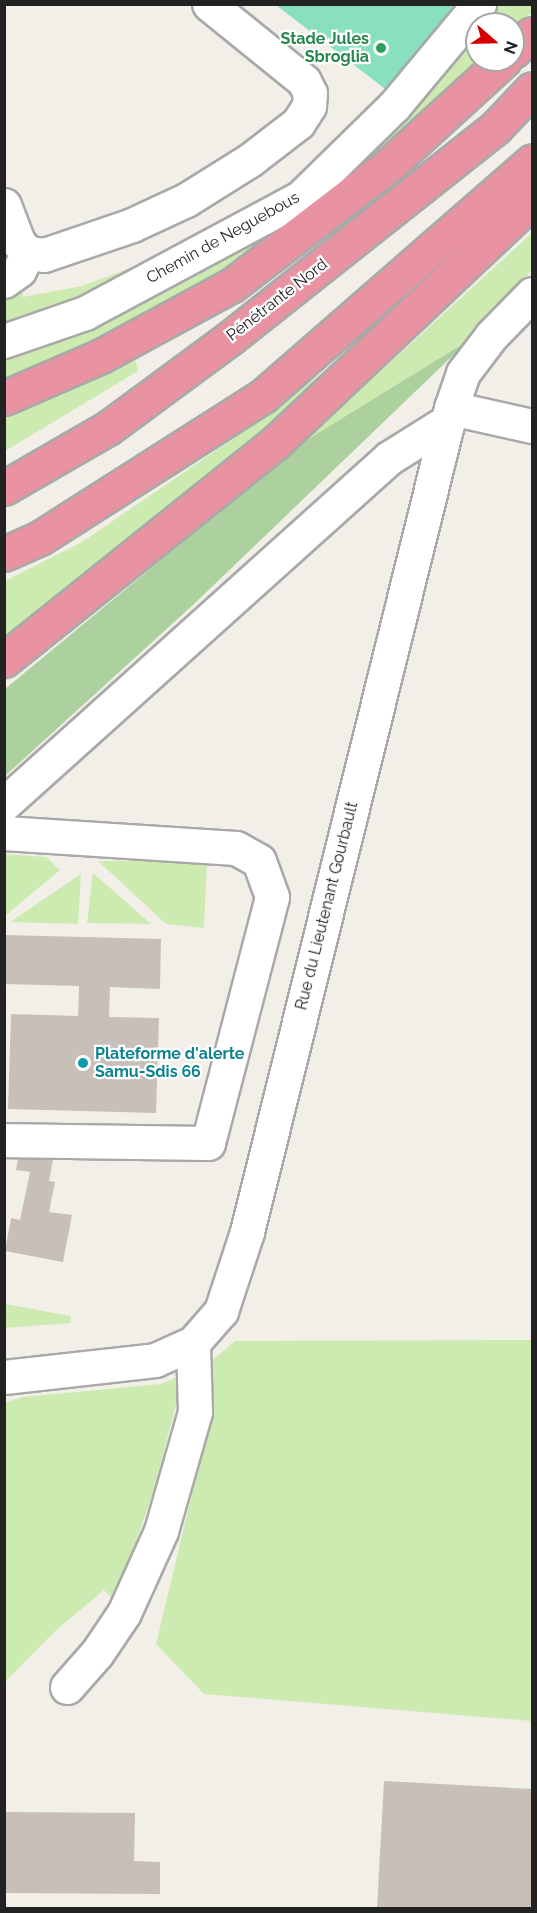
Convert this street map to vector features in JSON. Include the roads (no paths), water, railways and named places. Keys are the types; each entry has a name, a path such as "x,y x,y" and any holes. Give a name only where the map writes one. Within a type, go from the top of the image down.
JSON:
{"highway":[{"path":"4,398 101,356 232,285 390,164 491,72"},
{"name":"Pénétrante Nord","path":"4,488 108,428 230,338 496,127 532,89"},
{"path":"4,554 40,538 263,396 532,161"},
{"path":"4,660 276,442 532,201"}],"street":[{"path":"28,253 44,255 132,225 186,200 250,160 298,123 309,106 310,93 304,81 209,4"},
{"name":"Chemin de Neguebous","path":"4,341 85,314 301,197 394,106 479,4"},
{"path":"6,216 28,253"},
{"path":"4,281 19,270 28,253"},
{"name":"Rue du Lieutenant Gourbault","path":"4,1377 155,1360 193,1343 221,1311 236,1274 449,414 463,373 492,335 532,294"},
{"path":"4,804 389,458 449,414 532,426"},
{"path":"35,777 33,797 38,813 61,834"},
{"path":"4,833 61,834 236,848 259,861 267,875 272,897 208,1143 4,1140"},
{"path":"67,1687 97,1653 124,1613 161,1531 195,1412 193,1343"}],"place":[{"name":"Stade Jules Sbroglia","path":"381,48"},
{"name":"Plateforme d'alerte Samu-Sdis 66","path":"83,1063"}]}
